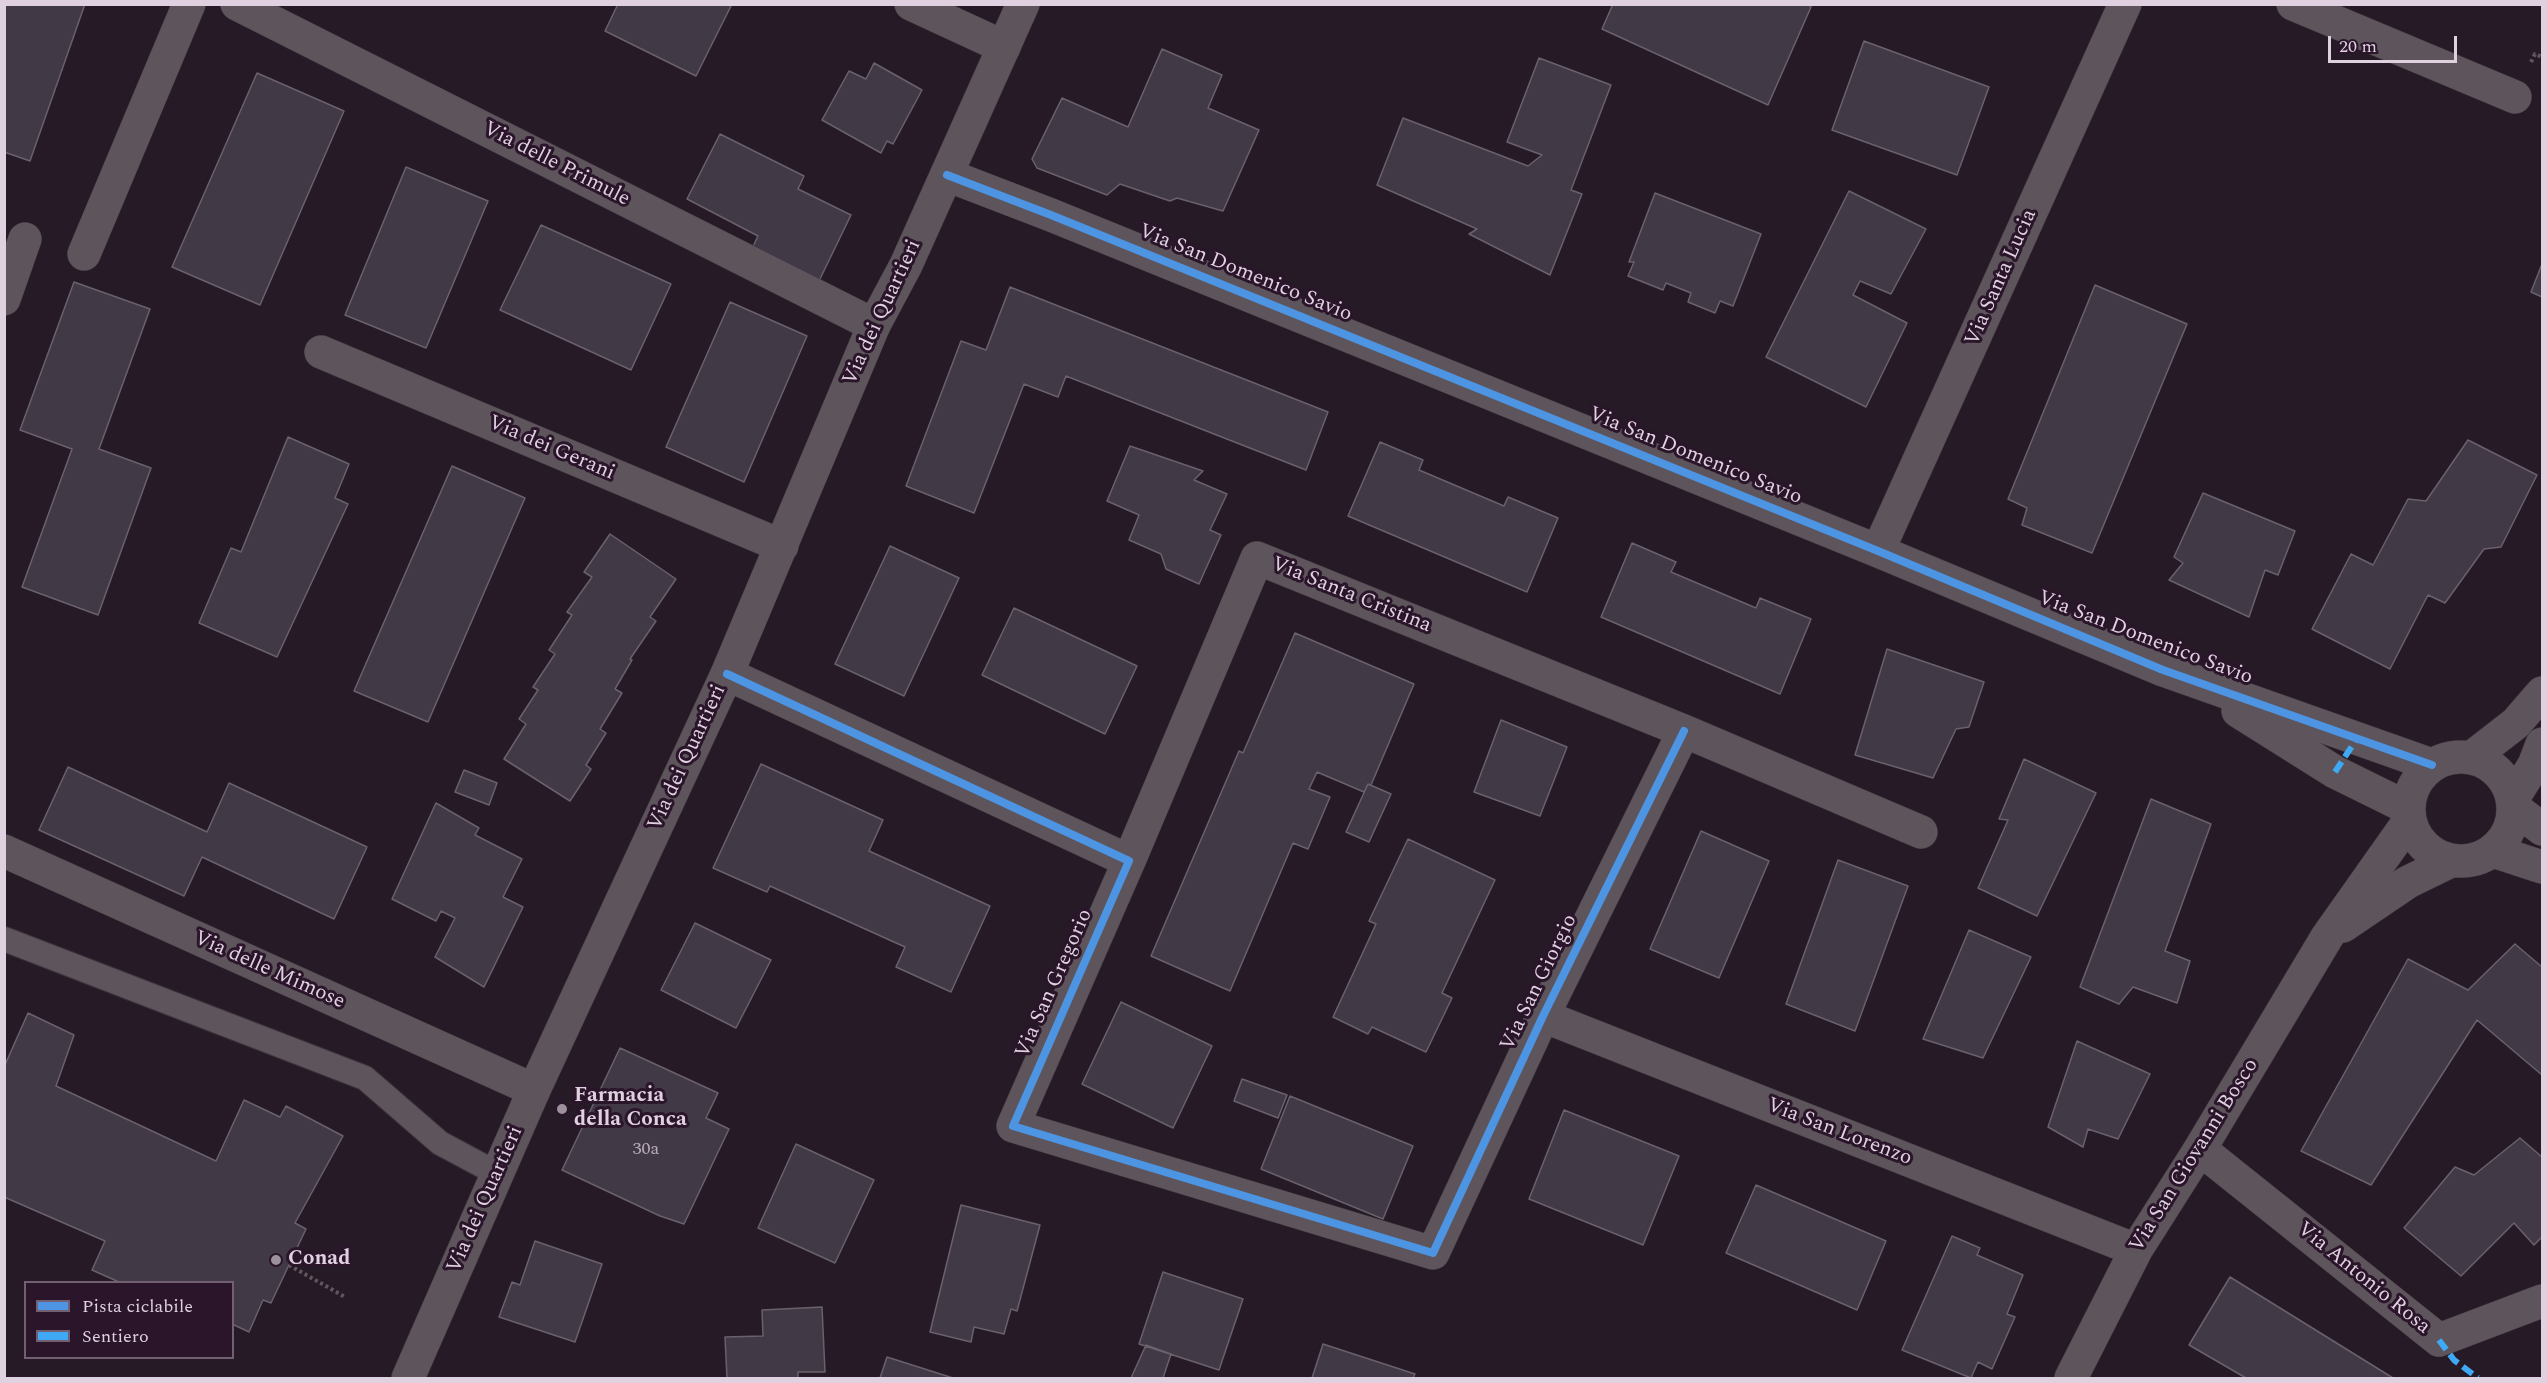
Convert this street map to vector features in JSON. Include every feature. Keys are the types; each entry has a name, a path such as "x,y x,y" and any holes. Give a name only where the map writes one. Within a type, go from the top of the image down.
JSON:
{"street":[{"path":"84,254 189,4"},
{"name":"Via delle Primule","path":"237,4 874,326"},
{"path":"911,4 1004,47"},
{"name":"Via dei Quartieri","path":"408,1378 534,1090 727,674 874,326 906,265 1023,4"},
{"name":"Via Santa Lucia","path":"1878,551 2125,4"},
{"path":"2293,4 2515,97"},
{"name":"Via San Domenico Savio","path":"947,175 1051,215 2163,669 2432,765"},
{"path":"4,299 25,239"},
{"name":"Via dei Gerani","path":"321,352 782,546"},
{"name":"Via Santa Cristina","path":"1129,861 1257,558 1684,731"},
{"name":"Via San Domenico Savio","path":"2163,669 2260,723 2335,772 2409,814"},
{"path":"727,674 1129,861"},
{"path":"2471,758 2516,723 2542,693"},
{"path":"1684,731 1922,832"},
{"name":"Via San Giorgio","path":"1433,1253 1543,1016 1684,731"},
{"path":"2542,744 2534,765 2513,804 2511,824 2504,839 2481,858 2451,861 2437,856 2424,848 2415,835 2409,814 2411,791 2420,776 2432,765 2457,756 2485,763 2498,772 2507,785 2513,804 2542,829"},
{"name":"Via San Giovanni Bosco","path":"2071,1378 2136,1250 2200,1149 2327,937 2409,814"},
{"path":"2493,850 2542,867"},
{"name":"Via delle Mimose","path":"4,851 534,1090"},
{"name":"Via San Gregorio","path":"1129,861 1013,1126 1433,1253"},
{"name":"Via San Giovanni Bosco","path":"2327,937 2408,882 2451,861"},
{"name":"Via San Lorenzo","path":"1543,1016 2136,1250"},
{"name":"Via Antonio Rosa","path":"2200,1149 2439,1341 2542,1301"}],"lane":[{"path":"4,939 365,1078 440,1143 498,1174"}],"path":[{"path":"289,1265 345,1297"}],"building":[{"path":"4,4 85,4 30,161 4,152"},
{"path":"618,4 728,4 731,6 696,76 605,31"},
{"path":"1613,4 1807,4 1811,7 1768,105 1602,29"},
{"path":"1864,41 1989,87 1957,175 1832,130"},
{"path":"1162,49 1222,75 1208,108 1259,130 1223,211 1177,198 1170,201 1120,184 1107,195 1037,168 1032,159 1062,98 1128,127"},
{"path":"1539,58 1611,85 1571,190 1582,194 1550,275 1469,234 1477,229 1377,185 1403,118 1528,166 1542,155 1507,142"},
{"path":"874,63 922,90 893,144 887,141 881,153 822,120 849,71 866,79"},
{"path":"257,73 344,111 260,305 172,267"},
{"path":"720,134 804,176 798,189 851,215 819,281 747,259 758,236 687,199"},
{"path":"406,167 488,201 426,348 345,315"},
{"path":"1849,191 1926,229 1891,294 1860,281 1853,295 1907,323 1866,407 1766,357"},
{"path":"1655,193 1761,234 1733,306 1720,301 1715,313 1688,302 1691,293 1666,283 1663,290 1628,276 1634,262 1629,262"},
{"path":"541,225 671,284 631,370 500,310"},
{"path":"2542,264 2542,297 2531,292"},
{"path":"74,282 150,309 99,449 151,468 98,615 22,587 72,449 20,430"},
{"path":"2095,285 2187,324 2092,553 2022,525 2027,508 2008,499"},
{"path":"1010,287 1328,412 1306,470 1066,376 1058,397 1024,384 974,513 906,486 961,341 986,350"},
{"path":"730,302 807,336 744,482 666,447"},
{"path":"288,437 349,464 335,498 348,504 277,657 199,623 231,548 241,552"},
{"path":"2468,440 2537,475 2501,547 2484,549 2445,603 2428,595 2390,669 2312,629 2351,554 2373,565 2408,499 2426,501"},
{"path":"1380,442 1423,460 1419,470 1504,506 1508,497 1558,518 1527,592 1348,516"},
{"path":"1130,446 1203,471 1194,480 1227,494 1210,530 1221,535 1199,584 1166,569 1161,554 1129,540 1139,515 1107,501"},
{"path":"452,466 525,498 428,722 354,691"},
{"path":"2203,493 2295,531 2278,575 2265,570 2249,617 2169,580 2183,563 2174,557"},
{"path":"610,534 676,579 650,617 656,621 630,659 632,660 615,689 622,693 600,729 606,733 586,765 591,769 570,801 504,759 526,724 519,719 538,690 533,687 555,654 549,650 572,615 567,612 592,577 584,572"},
{"path":"1632,543 1676,562 1671,572 1756,608 1760,598 1811,619 1780,694 1601,617"},
{"path":"890,546 959,578 904,696 835,664"},
{"path":"1014,608 1137,666 1105,734 982,675"},
{"path":"1295,633 1414,684 1371,785 1368,784 1364,792 1317,772 1309,789 1330,797 1308,849 1293,843 1230,991 1151,956 1239,751 1243,753"},
{"path":"1887,649 1984,682 1969,727 1956,729 1933,778 1855,755"},
{"path":"1501,720 1567,747 1540,816 1474,792"},
{"path":"2024,759 2096,793 2037,916 1978,888 2008,820 1999,819"},
{"path":"761,764 883,820 869,851 990,906 951,992 896,967 905,947 770,886 767,892 713,868"},
{"path":"68,767 207,832 229,783 367,847 334,919 202,857 184,896 39,830"},
{"path":"464,770 497,783 489,805 455,792"},
{"path":"1368,784 1391,794 1369,842 1346,832"},
{"path":"2151,799 2211,824 2165,951 2190,961 2177,1003 2133,987 2119,1004 2080,987"},
{"path":"436,803 479,828 475,835 522,859 503,897 523,907 484,987 435,957 455,918 441,911 436,921 392,899"},
{"path":"1701,831 1769,861 1719,978 1650,949"},
{"path":"1408,839 1495,880 1442,993 1452,998 1426,1052 1372,1027 1368,1034 1333,1017 1376,924 1369,921"},
{"path":"1838,860 1908,886 1855,1031 1786,1004"},
{"path":"695,923 771,960 736,1028 661,990"},
{"path":"1969,930 2031,957 1983,1058 1923,1039"},
{"path":"2515,944 2542,967 2542,1075 2477,1020 2371,1185 2301,1151 2408,959 2468,990"},
{"path":"1121,1002 1212,1046 1173,1128 1082,1084"},
{"path":"28,1013 74,1035 56,1086 216,1161 244,1100 280,1117 286,1106 343,1136 295,1223 306,1229 271,1303 263,1300 249,1332 234,1325 234,1281 117,1281 92,1270 105,1241 4,1197 4,1067"},
{"path":"2077,1041 2150,1074 2118,1139 2088,1129 2083,1147 2048,1127"},
{"path":"620,1048 718,1093 706,1118 729,1129 684,1224 660,1216 562,1170"},
{"path":"1242,1079 1287,1095 1278,1118 1234,1101"},
{"path":"1290,1096 1413,1146 1383,1219 1261,1169"},
{"path":"1564,1110 1679,1156 1643,1245 1529,1199"},
{"path":"2520,1138 2542,1157 2542,1237 2534,1245 2514,1223 2461,1276 2404,1228 2455,1167 2474,1175"},
{"path":"796,1144 874,1180 835,1263 758,1228"},
{"path":"1756,1185 1886,1241 1857,1310 1726,1253"},
{"path":"961,1205 1040,1225 1017,1311 1011,1309 1004,1334 974,1327 971,1342 930,1332"},
{"path":"1952,1236 1980,1248 1977,1255 2023,1275 2007,1314 2015,1317 1992,1369 1978,1362 1971,1378 1902,1350"},
{"path":"535,1241 602,1264 575,1342 499,1317 512,1282 520,1285"},
{"path":"1163,1272 1243,1299 1219,1370 1139,1344"},
{"path":"2230,1277 2393,1378 2246,1378 2189,1345"},
{"path":"822,1307 825,1372 798,1372 798,1378 727,1378 725,1337 763,1336 762,1310"},
{"path":"1323,1344 1415,1374 1413,1378 1312,1378"},
{"path":"1146,1345 1171,1354 1163,1378 1131,1378"},
{"path":"887,1357 953,1378 880,1378"}],"marked path":[{"path":"2335,772 2358,737"},
{"path":"2439,1340 2454,1360 2478,1378"}],"cycle path":[{"path":"947,175 1051,215 1878,551 2163,670 2432,765"},
{"path":"727,674 1129,861 1013,1126 1433,1253 1543,1016 1684,731"}],"place":[{"name":"Farmacia della Conca","path":"562,1109"},
{"name":"Conad","path":"276,1260"}]}
